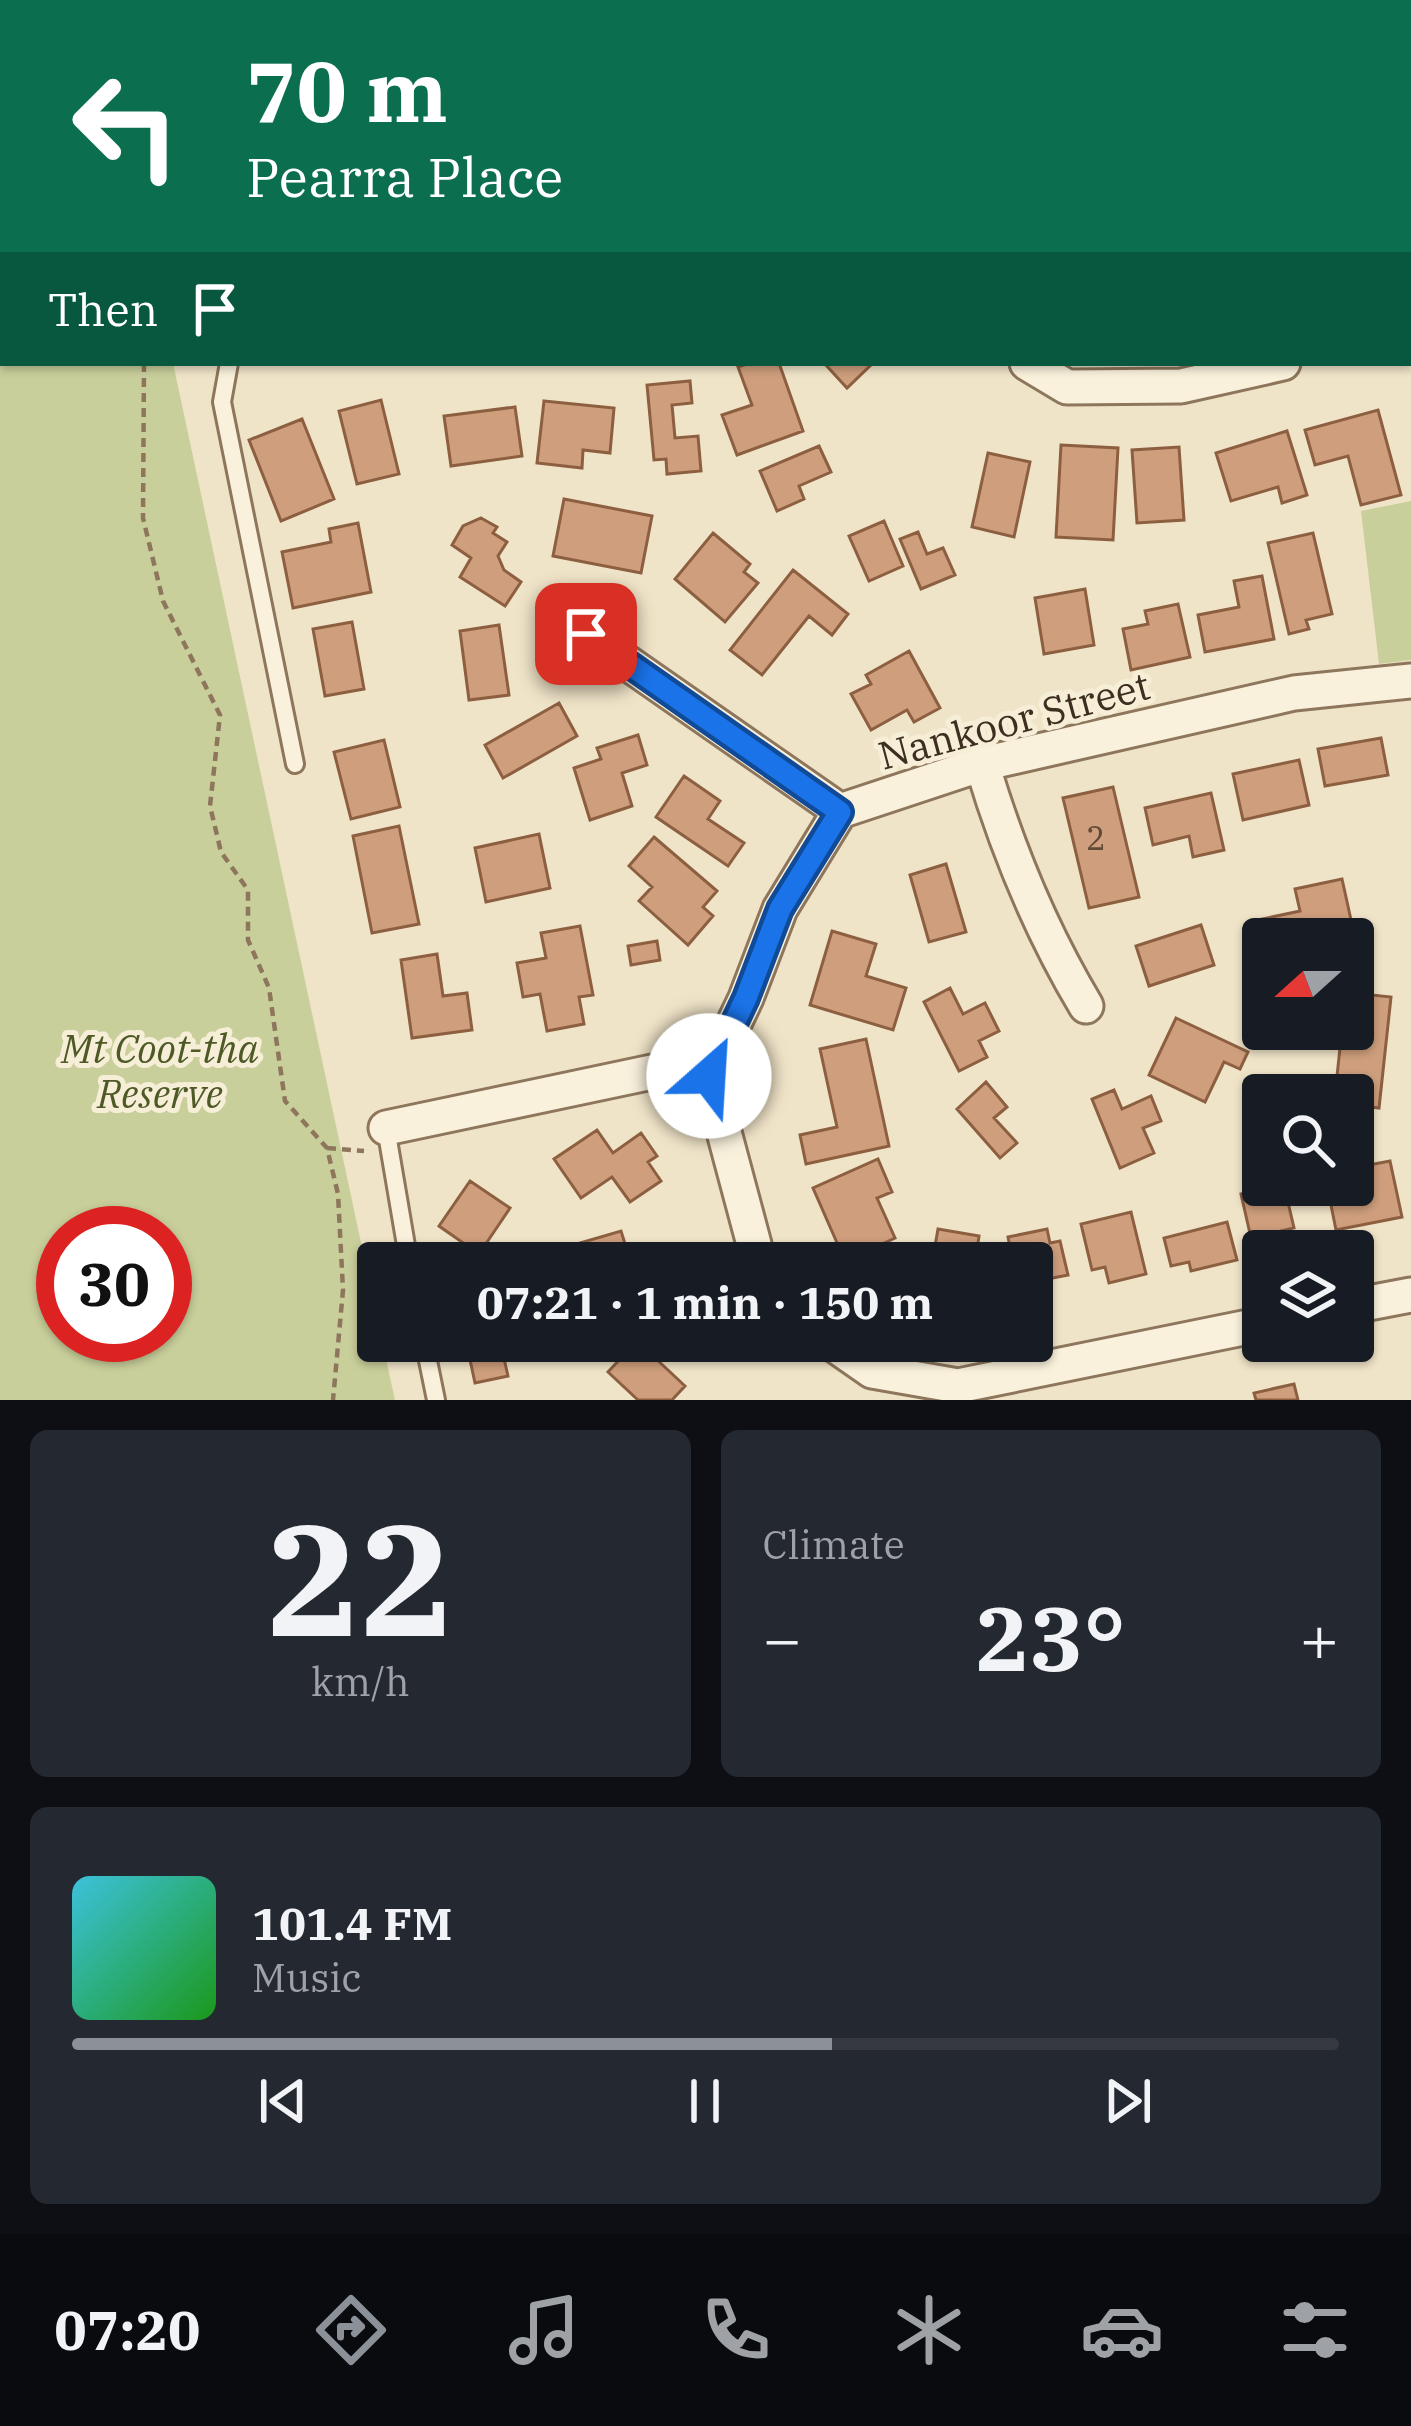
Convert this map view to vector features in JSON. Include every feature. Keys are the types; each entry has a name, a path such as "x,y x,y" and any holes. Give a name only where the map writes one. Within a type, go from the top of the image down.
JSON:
{"street":[{"path":"1033,366 1067,387 1090,387 1180,386 1270,366"},
{"path":"586,634 840,812"},
{"name":"Nankoor Street","path":"709,1076 780,909 840,812 982,764 1294,693 1411,681"},
{"path":"982,764 996,811 1054,952 1086,1006"},
{"path":"387,1140 652,1072 709,1076 753,1242"},
{"path":"1374,1302 1411,1294"},
{"path":"859,1362 872,1371 958,1386 1242,1328"}],"lane":[{"path":"228,366 222,402 295,764"},
{"path":"387,1140 405,1242"},
{"path":"428,1362 436,1400"}],"path":[{"path":"144,366 143,518 163,601 220,716 210,806 221,852 248,890 248,940 268,988 285,1101 327,1148 338,1194 343,1289 334,1400"},
{"path":"327,1148 387,1140"}],"green space":[{"name":"Mt Coot-tha Reserve","path":"0,366 174,366 361,1242 357,1242 357,1362 387,1362 395,1400 0,1400"},
{"path":"1411,501 1411,660 1379,664 1361,511"}],"building":[{"path":"780,366 803,431 737,455 722,415 752,405 738,367"},
{"path":"827,366 870,366 847,388"},
{"path":"690,381 692,403 672,405 675,438 698,436 701,471 667,474 666,459 654,460 647,385"},
{"path":"381,400 399,474 357,484 339,411"},
{"path":"544,401 614,408 610,453 583,450 582,468 537,463"},
{"path":"515,407 522,456 451,466 444,416"},
{"path":"1378,410 1401,495 1361,505 1348,456 1315,465 1305,430"},
{"path":"302,419 334,499 281,521 249,440"},
{"path":"1287,431 1307,495 1282,503 1278,487 1231,501 1216,453"},
{"path":"1061,445 1118,448 1113,540 1056,537"},
{"path":"819,446 831,472 799,486 804,499 777,511 760,471"},
{"path":"1179,447 1184,520 1137,523 1132,450"},
{"path":"988,453 1030,462 1014,537 972,527"},
{"path":"564,499 652,516 641,573 553,556"},
{"path":"481,518 497,527 493,533 507,542 498,556 504,570 521,582 505,606 460,577 471,558 452,545 463,526"},
{"path":"884,521 903,566 869,581 849,536"},
{"path":"358,523 371,592 293,608 282,552 331,542 329,529"},
{"path":"918,532 927,554 943,548 955,575 921,589 900,539"},
{"path":"713,533 750,564 744,572 758,583 725,622 675,579"},
{"path":"1313,533 1332,614 1306,620 1309,629 1289,634 1268,543"},
{"path":"793,570 848,614 832,635 809,616 762,675 730,650"},
{"path":"1262,576 1274,639 1205,652 1198,615 1239,607 1234,581"},
{"path":"1085,589 1094,645 1044,654 1035,598"},
{"path":"1178,604 1190,657 1131,670 1123,629 1148,624 1145,611"},
{"path":"352,622 364,689 325,696 313,629"},
{"path":"499,625 509,695 469,700 460,631"},
{"path":"909,651 940,708 914,722 907,710 871,730 851,694 871,684 866,675"},
{"path":"559,703 577,736 503,778 485,745"},
{"path":"638,735 647,765 622,773 632,806 590,820 574,768 601,759 597,748"},
{"path":"1381,738 1388,775 1325,786 1318,749"},
{"path":"384,740 400,807 351,819 334,752"},
{"path":"1299,760 1309,805 1243,820 1233,774"},
{"path":"684,776 720,801 708,819 744,843 728,866 656,817"},
{"path":"1113,787 1139,897 1089,908 1063,798"},
{"path":"1211,793 1224,850 1193,857 1189,836 1153,845 1145,808"},
{"path":"399,826 419,924 372,933 353,836"},
{"path":"539,834 550,888 486,902 475,848"},
{"path":"654,837 717,891 703,907 713,916 688,945 639,901 652,887 629,866"},
{"path":"946,864 966,932 929,942 910,875"},
{"path":"1342,879 1351,918 1267,918 1300,911 1295,889"},
{"path":"1201,925 1214,965 1149,986 1136,946"},
{"path":"580,926 593,995 579,997 584,1024 547,1031 540,994 523,997 517,963 546,958 541,933"},
{"path":"832,931 876,944 866,976 906,988 893,1030 810,1005"},
{"path":"657,941 660,960 631,965 628,946"},
{"path":"437,954 443,996 467,993 472,1030 412,1038 401,960"},
{"path":"950,988 963,1014 985,1003 999,1031 979,1041 987,1057 959,1071 924,1002"},
{"path":"1374,995 1391,997 1379,1108 1374,1107 1374,1074 1337,1074 1340,1050 1374,1050"},
{"path":"1176,1018 1248,1052 1240,1069 1224,1062 1205,1102 1149,1075"},
{"path":"866,1039 889,1146 806,1164 800,1135 837,1127 820,1049"},
{"path":"986,1082 1007,1107 994,1118 1017,1143 1000,1158 957,1109"},
{"path":"1114,1090 1122,1109 1151,1096 1161,1121 1143,1128 1154,1153 1120,1168 1092,1099"},
{"path":"597,1130 613,1153 641,1133 657,1156 648,1162 661,1181 630,1202 612,1177 581,1198 554,1159"},
{"path":"878,1159 892,1192 877,1198 895,1238 837,1242 813,1188"},
{"path":"1390,1161 1402,1217 1336,1230 1331,1206 1374,1206 1374,1164"},
{"path":"470,1181 510,1208 487,1242 462,1242 439,1226"},
{"path":"1244,1206 1289,1206 1294,1228 1249,1230"},
{"path":"1131,1212 1146,1274 1109,1283 1105,1267 1092,1270 1081,1224"},
{"path":"1227,1222 1237,1260 1191,1271 1189,1262 1171,1266 1164,1238"},
{"path":"938,1229 979,1236 978,1242 936,1242"},
{"path":"1047,1229 1050,1242 1009,1242 1008,1237"},
{"path":"621,1231 624,1242 583,1242"},
{"path":"1060,1241 1068,1275 1053,1278 1053,1242"},
{"path":"470,1362 505,1362 508,1376 475,1383"},
{"path":"617,1362 659,1362 685,1386 672,1400 638,1400 608,1372"},
{"path":"1294,1384 1298,1400 1256,1400 1254,1393"}],"route":[{"path":"586,634 840,812 780,909 709,1076"}]}
